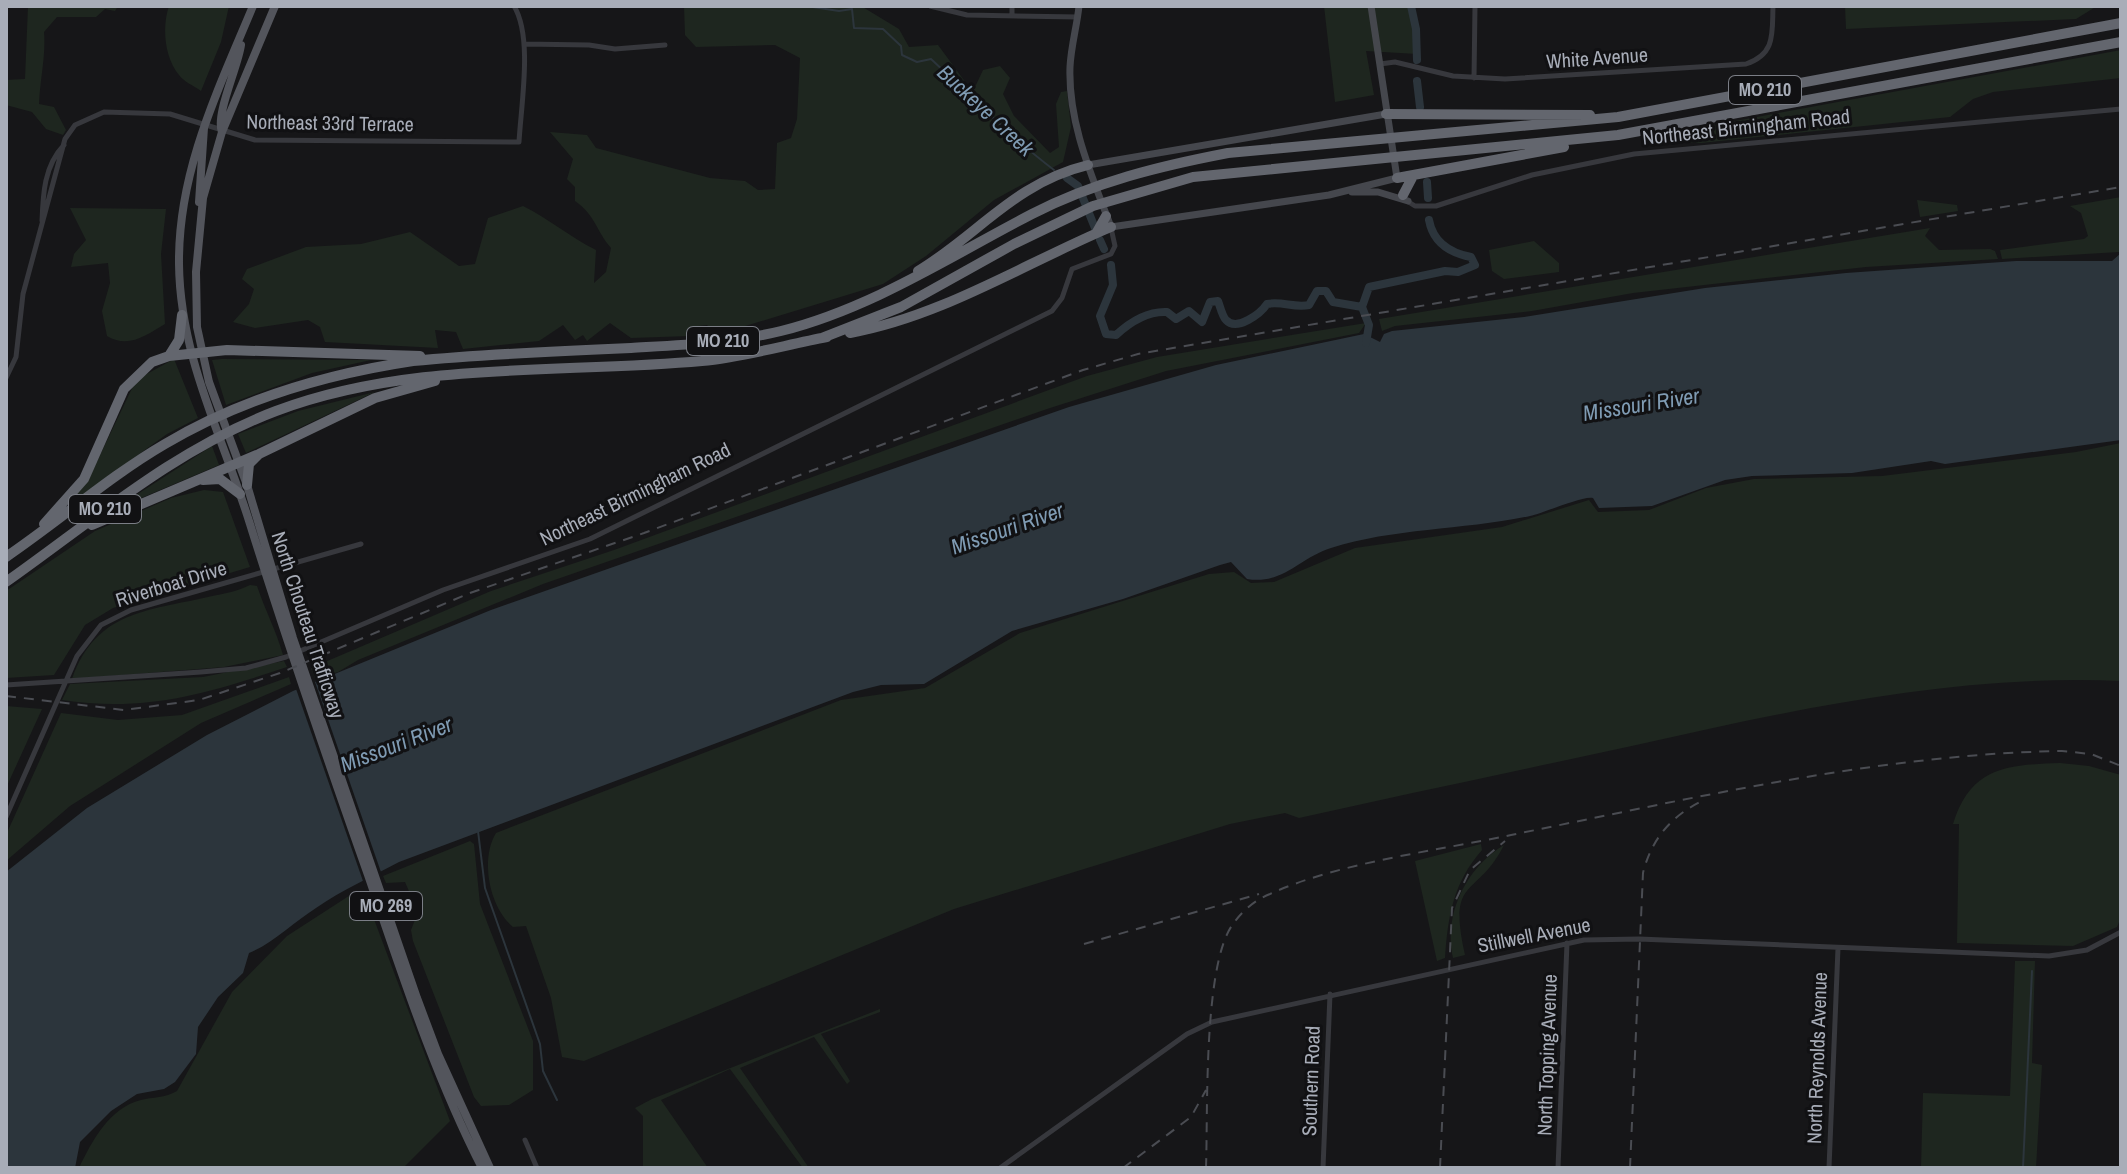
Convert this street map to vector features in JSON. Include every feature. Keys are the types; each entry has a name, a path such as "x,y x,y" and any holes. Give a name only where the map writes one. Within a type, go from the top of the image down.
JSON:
{"highway":[{"name":"MO 210","path":"6,557 164,444 271,394 343,374 458,357 721,341 781,331 872,299 1062,200 1111,181 1170,164 1228,153 1576,122 1659,110 2121,23"},
{"name":"MO 210","path":"6,582 159,470 241,426 340,391 421,377 708,361 822,338 901,307 1068,217 1115,199 1193,177 1601,137 2121,42"},
{"path":"1387,119 1403,113 1555,116 1659,110"},
{"path":"1397,178 1586,143 1601,137"},
{"path":"872,299 924,268 1014,198 1057,175 1088,165"},
{"path":"1406,198 1413,176"},
{"path":"1096,233 1106,216"},
{"path":"822,338 873,328 929,310 1111,227"},
{"path":"169,356 179,340 182,315"},
{"path":"20,547 70,499 84,479 116,403 131,379 152,362 196,352 458,357"},
{"path":"73,535 259,454 375,398 462,375"},
{"path":"189,483 220,479 244,490 249,464 259,454"}],"main road":[{"path":"200,214 198,190 206,135 203,125 253,6"},
{"path":"200,214 222,132 275,6"},
{"path":"1079,6 1070,76 1078,133 1111,227 1342,193 1378,192 1406,198"},
{"path":"1342,193 1397,178 1371,6"},
{"path":"222,132 219,118 238,61 242,32"},
{"path":"1371,117 1383,95"},
{"path":"1088,165 1371,117 1387,119"},
{"name":"North Chouteau Trafficway","path":"203,125 183,205 179,265 182,315 244,490 290,640 432,1058 482,1168"},
{"name":"North Chouteau Trafficway","path":"196,352 200,214"},
{"name":"North Chouteau Trafficway","path":"290,640 428,1026 490,1168"}],"street":[{"path":"514,6 522,22 524,44 589,45 615,49 665,45"},
{"path":"930,6 956,14 1078,17"},
{"path":"1012,6 1012,16"},
{"path":"1474,78 1475,6"},
{"name":"White Avenue","path":"1379,64 1395,62 1474,78 1541,78 1746,64 1762,58 1771,46 1773,6"},
{"name":"Northeast 33rd Terrace","path":"6,378 19,340 21,303 41,226 44,187 49,169 75,125 104,112 170,114 255,140 519,142 524,44"},
{"name":"Northeast Birmingham Road","path":"1406,198 1421,207 1436,206 1532,175 1634,154 2121,109"},
{"path":"1397,178 1406,198"},
{"name":"Northeast Birmingham Road","path":"6,685 114,680 257,665 306,650 443,590 583,542 1052,311 1062,298 1072,269 1111,254 1115,246 1111,227"},
{"name":"Riverboat Drive","path":"6,817 77,656 101,625 115,617 299,564 316,554 335,554 361,544"},
{"name":"Stillwell Avenue","path":"1000,1168 1187,1034 1230,1017 1567,943 1639,939 2066,955 2087,950 2121,932"},
{"name":"North Topping Avenue","path":"1558,1168 1567,943"},
{"name":"North Reynolds Avenue","path":"1829,1168 1838,948"},
{"name":"Southern Road","path":"1323,1168 1330,994"},
{"path":"525,1140 537,1168"}],"shaded area":[{"path":"28,6 118,6 115,11 105,9 96,17 57,17 44,32 39,104 54,107 66,130 63,135 46,129 32,112 6,105 6,80 25,79"},
{"path":"169,6 229,6 221,42 201,91 181,77 170,59 165,32"},
{"path":"684,6 861,6 899,29 909,47 938,45 969,87 976,85 983,70 1000,66 1010,78 1003,94 1014,116 1050,153 1059,147 1056,104 1061,92 1067,91 1071,127 1063,162 994,200 926,256 883,284 716,335 707,325 690,327 690,336 631,338 610,323 587,341 583,335 575,340 563,325 539,341 463,349 456,332 435,330 438,348 325,342 320,327 308,320 255,328 233,322 249,304 254,289 242,279 247,269 306,247 361,244 410,232 459,266 475,264 488,218 523,206 596,250 594,283 606,272 611,248 587,212 575,201 575,187 567,179 573,159 550,132 587,135 596,148 710,178 745,181 758,190 775,189 777,143 791,138 797,119 800,58 775,45 696,47 685,35"},
{"path":"1324,6 1411,6 1417,54 1366,51 1374,95 1335,102"},
{"path":"1845,6 2097,6 2076,19 1846,29"},
{"path":"2121,50 2121,78 1993,92 1973,99 1950,117 1701,143 1672,141 1670,133"},
{"path":"2121,197 2119,252 2002,259 2000,250 2084,239 2088,236 2081,213 2070,206"},
{"path":"1917,200 1957,205 1958,211 1920,217"},
{"path":"70,208 166,209 161,254 165,324 130,341 107,336 102,311 110,283 108,263 71,267 74,254 86,240"},
{"path":"1930,228 1925,236 1939,250 1990,249 1995,251 1998,259 1866,267 1633,293 1532,311 1395,326 1382,331 1379,319"},
{"path":"1534,241 1559,263 1559,272 1504,279 1492,271 1489,250"},
{"path":"1366,323 1359,333 1166,371 1047,409 543,584 358,660 338,672 315,679 311,668 491,591 614,550 1087,376 1157,357"},
{"path":"174,359 198,418 167,434 69,505 90,476 136,380"},
{"path":"212,360 371,360 312,373 226,405"},
{"path":"375,392 246,453 238,434 298,411"},
{"path":"2121,443 2121,681 2018,682 1864,699 1763,717 1299,818 1285,813 1230,824 954,909 584,1061 562,1057 551,998 526,926 513,927 498,908 493,895 488,869 491,844 496,833 841,700 925,688 1020,633 1209,574 1234,572 1251,583 1274,582 1355,548 1502,527 1589,500 1598,512 1649,510 1706,488 1754,479 1882,476 2076,452"},
{"path":"212,446 219,465 113,510"},
{"path":"204,490 223,492 250,567 113,608 85,625 54,675 6,678 6,591 95,531 171,498"},
{"path":"250,585 257,586 283,655 224,667 72,679 95,639 126,618"},
{"path":"284,661 287,667 177,698 122,704 62,700 70,684 203,677"},
{"path":"289,677 291,684 201,723 70,806 6,861 6,835 61,713 118,720 182,715"},
{"path":"6,706 42,709 6,788"},
{"path":"2060,763 2089,766 2121,775 2121,917 2117,927 2073,946 1957,943 1959,824 1953,824 1961,805 1970,790 1994,772 2024,765"},
{"path":"470,841 474,844 480,904 533,1041 533,1090 509,1105 481,1106 474,1097 413,941 411,930 418,912 405,882 386,883 383,876"},
{"path":"1481,844 1482,850 1458,888 1448,928 1445,958 1437,961 1415,861"},
{"path":"1504,845 1494,862 1462,899 1460,930 1465,955 1453,958 1451,925 1460,894 1479,866"},
{"path":"355,892 363,895 369,906 450,1121 403,1168 79,1168 103,1127 120,1110 141,1100 177,1091 232,992 287,936"},
{"path":"2015,961 2035,961 2032,1063 2042,1065 2036,1168 1921,1168 1923,1093 2010,1096"},
{"path":"880,1009 880,1012 821,1034 850,1081 847,1084 814,1037 740,1068 809,1168 803,1168 730,1069 661,1100 708,1168 643,1168 643,1116 635,1108 652,1099"}],"water":[{"name":"Missouri River","path":"2121,253 2121,440 1945,464 1931,461 1852,473 1752,476 1725,480 1652,506 1599,508 1593,498 1588,498 1530,516 1355,541 1320,552 1290,570 1260,580 1247,579 1231,562 1123,599 1012,631 924,684 881,685 853,692 399,862 357,884 249,953 243,973 218,997 198,1027 196,1054 175,1082 164,1089 137,1094 111,1111 80,1142 75,1168 6,1168 6,872 87,808 207,735 293,691 491,610 1069,407 1216,365 1364,334 1380,342 1384,334 1392,331 1524,317 1705,288 1846,273 2016,261 2112,261"}],"pier":[{"path":"314,679 382,875 364,884 295,686"}],"waterway":[{"name":"Buckeye Creek","path":"806,6 839,11 852,9 854,28 883,29 901,46 902,55 917,62 931,59 1006,130 1054,170"},
{"path":"1411,6 1416,29 1417,60"},
{"path":"1417,81 1420,107"},
{"name":"Buckeye Creek","path":"1067,178 1078,186 1095,228"},
{"path":"1427,182 1428,198"},
{"path":"1362,307 1369,287 1445,271 1458,272 1475,265 1471,257 1456,253 1439,240 1429,220"},
{"name":"Buckeye Creek","path":"1100,240 1104,249"},
{"name":"Buckeye Creek","path":"1111,265 1113,285 1100,316 1106,334 1116,335 1139,318 1160,312 1167,312 1176,319 1189,311 1202,322 1210,302 1218,301 1225,318 1231,323 1242,323 1267,304 1309,305 1317,291 1326,291 1333,302 1362,307 1369,325 1366,343"},
{"path":"478,831 485,888 540,1044 543,1071 557,1100"},
{"path":"2023,1168 2032,971"}],"railway":[{"path":"6,696 124,710 199,700 280,673 470,593 644,533 1083,370 1138,354 2121,187"},
{"path":"1206,1168 1209,1040 1216,971 1223,944 1233,924 1249,906 1270,894 1297,883 1389,858 1716,793 1855,769 1924,760 2062,751 2091,754 2121,766"},
{"path":"1630,1168 1643,873 1651,850 1664,830 1681,814 1702,801"},
{"path":"1440,1168 1452,908 1470,870 1505,841"},
{"path":"1084,944 1259,894"},
{"path":"1123,1168 1191,1117 1206,1090"}]}
